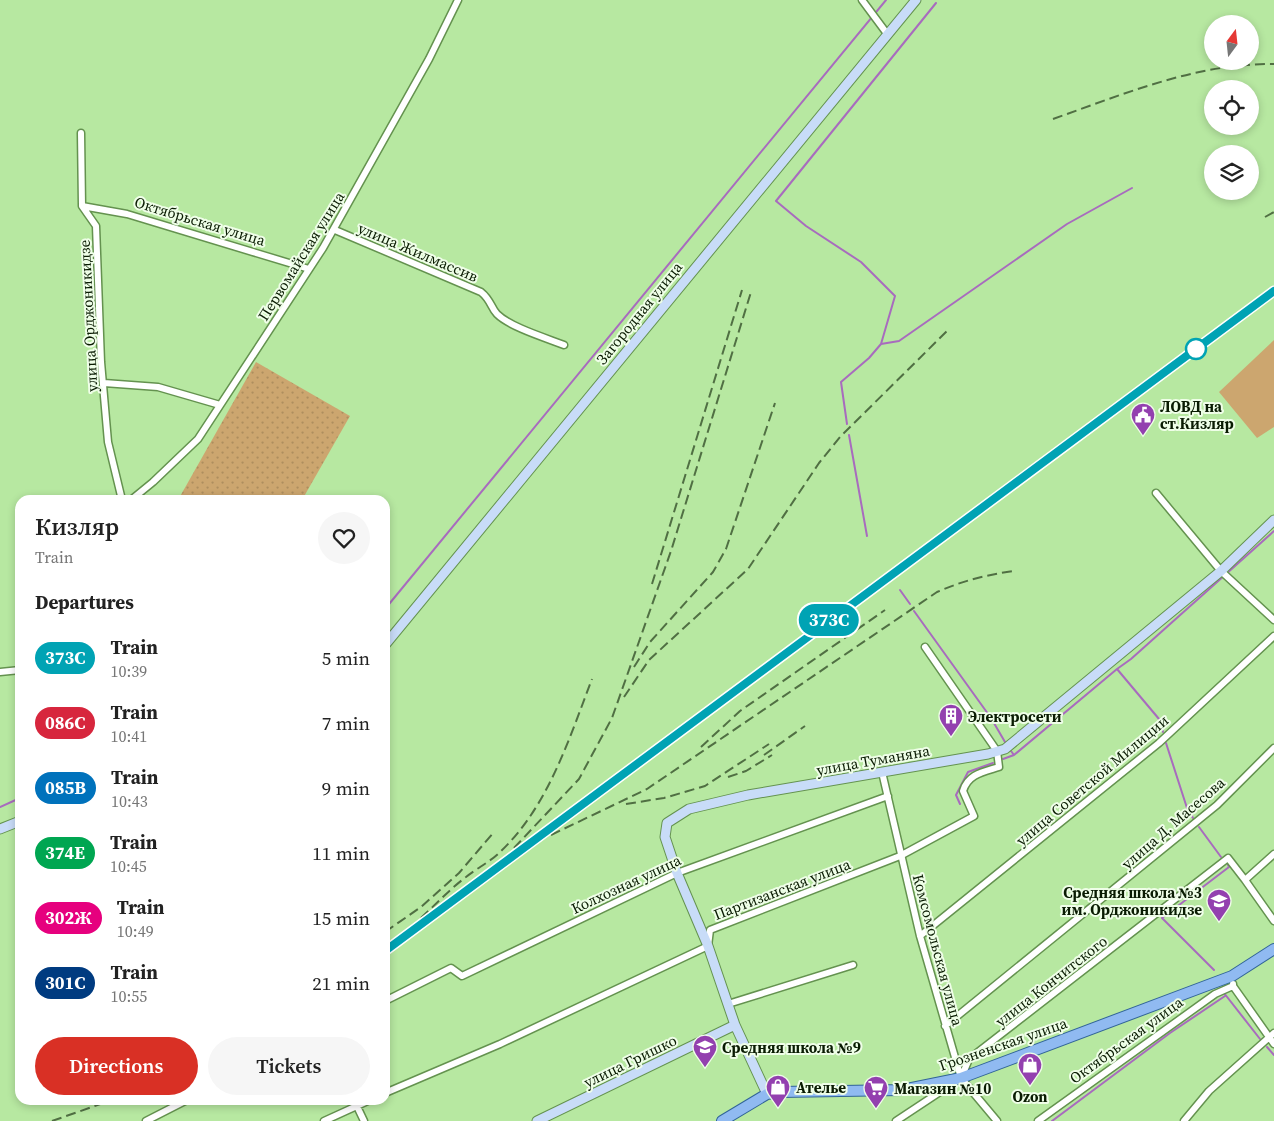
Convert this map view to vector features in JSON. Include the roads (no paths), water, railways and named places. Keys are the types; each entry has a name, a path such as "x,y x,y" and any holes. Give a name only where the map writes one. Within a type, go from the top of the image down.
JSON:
{"main road":[{"name":"Октябрьская улица","path":"1232,981 1274,949"},
{"name":"Грозненская улица","path":"722,1121 767,1094 817,1090 902,1090 961,1078 1232,981"}],"street":[{"name":"Первомайская улица","path":"137,495 198,439 335,230 429,59 458,0"},
{"path":"862,0 888,35"},
{"name":"Загородная улица","path":"390,639 916,0"},
{"path":"81,133 82,206"},
{"name":"Октябрьская улица","path":"82,206 127,214 309,269"},
{"name":"улица Орджоникидзе","path":"82,206 96,226 100,352 108,442 121,495"},
{"name":"улица Жилмассив","path":"335,230 481,292 490,300 496,314 513,324 564,345"},
{"path":"104,383 158,387 220,405"},
{"path":"1156,493 1221,571 1274,620"},
{"name":"улица Туманяна","path":"677,873 665,837 667,823 689,809 740,797 997,752 1005,749 1221,571 1274,520"},
{"name":"улица Советской Милиции","path":"920,936 1159,743 1274,636"},
{"path":"924,647 997,752"},
{"path":"0,672 15,670"},
{"name":"улица Д. Масесова","path":"945,1026 1217,805 1274,748"},
{"name":"Партизанская улица","path":"708,946 710,930 900,856 974,816 963,791 965,783 971,776 999,767 997,752"},
{"name":"Комсомольская улица","path":"882,772 920,936 961,1078 997,1121"},
{"name":"Колхозная улица","path":"390,998 451,968 462,976 677,873 888,796"},
{"path":"0,829 15,823"},
{"path":"1274,854 1245,880 1274,920"},
{"name":"улица Кончитского","path":"961,1078 969,1059 1228,858 1245,880"},
{"path":"677,873 708,946 735,1025 767,1094"},
{"path":"390,1092 500,1044 708,946"},
{"path":"728,1004 853,965"},
{"path":"1232,981 1272,1035 1274,1044"},
{"name":"Октябрьская улица","path":"1038,1121 1232,981"},
{"name":"улица Гришко","path":"537,1121 735,1025"},
{"path":"1184,1121 1186,1116 1209,1091 1272,1035"},
{"path":"896,1121 961,1078"},
{"path":"146,1121 177,1105"},
{"path":"324,1121 352,1105"},
{"path":"357,1105 364,1121"}],"waterway":[{"path":"390,603 886,0"},
{"path":"847,424 841,382 869,358 881,344 895,296 861,262 806,226 776,201 936,3"},
{"path":"881,344 899,341 1067,224 1132,188"},
{"path":"849,435 867,536"},
{"path":"1117,669 1131,659 1274,531"},
{"path":"900,590 910,604"},
{"path":"914,611 991,718 1005,742"},
{"path":"1011,751 1014,755 1117,669 1159,719 1163,732"},
{"path":"1166,743 1187,808 1193,818"},
{"path":"1003,759 1014,755"},
{"path":"960,804 956,795 968,772 993,763"},
{"path":"0,807 15,800"},
{"path":"1199,827 1221,857"},
{"path":"1214,970 1162,918 1229,867 1228,865"},
{"path":"1224,993 1260,1039"},
{"path":"1052,1121 1170,1033 1225,996"},
{"path":"1267,1047 1274,1055"}],"railway":[{"path":"1053,119 1134,90 1189,74 1245,65 1274,64"},
{"path":"1265,217 1274,212"},
{"path":"652,584 742,290"},
{"path":"390,947 1274,291"},
{"path":"514,848 579,779 612,718 671,551 751,292"},
{"path":"624,697 649,660 748,569 819,463 840,437 947,331"},
{"path":"634,667 650,642 713,572 726,549 775,403"},
{"path":"551,835 647,789 937,592 974,579 1013,571"},
{"path":"701,747 740,711 885,610"},
{"path":"421,918 460,882 492,859 517,834 544,793 555,771 592,679"},
{"path":"764,755 805,726"},
{"path":"626,804 664,798 705,786 769,744"},
{"path":"728,777 746,771 772,755"},
{"path":"390,929 421,907 459,873 494,832"},
{"path":"52,1121 98,1105"}],"train":[{"name":"373C","path":"390,947 995,496 1274,291"}],"place":[{"name":"ЛОВД на ст.Кизляр","path":"1143,436"},
{"name":"Электросети","path":"951,737"},
{"name":"Средняя школа №3 им. Орджоникидзе","path":"1219,922"},
{"name":"Средняя школа №9","path":"705,1068"},
{"name":"Ozon","path":"1030,1086"},
{"name":"Ателье","path":"778,1108"},
{"name":"Магазин №10","path":"876,1109"}]}
